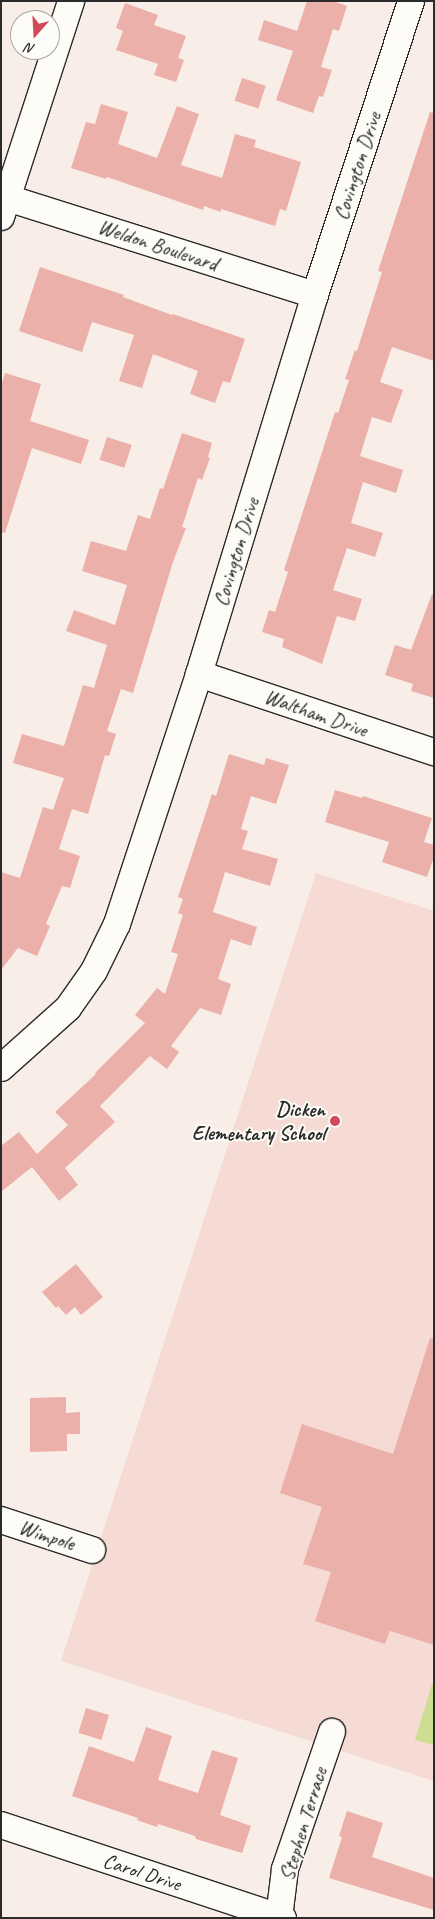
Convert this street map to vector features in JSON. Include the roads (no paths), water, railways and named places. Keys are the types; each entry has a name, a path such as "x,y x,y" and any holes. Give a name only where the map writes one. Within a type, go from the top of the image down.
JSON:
{"street":[{"path":"3,203 71,1"},
{"name":"Covington Drive","path":"1,1068 68,1008 94,971 116,924 198,674 315,295 411,1"},
{"name":"Weldon Boulevard","path":"3,203 315,295"},
{"name":"Waltham Drive","path":"198,674 434,752"},
{"name":"Wimpole","path":"1,1520 92,1550"},
{"name":"Stephen Terrace","path":"281,1917 285,1869 332,1732"},
{"name":"Carol Drive","path":"1,1826 281,1917"}],"place":[{"name":"Dicken Elementary School","path":"335,1121"}]}
